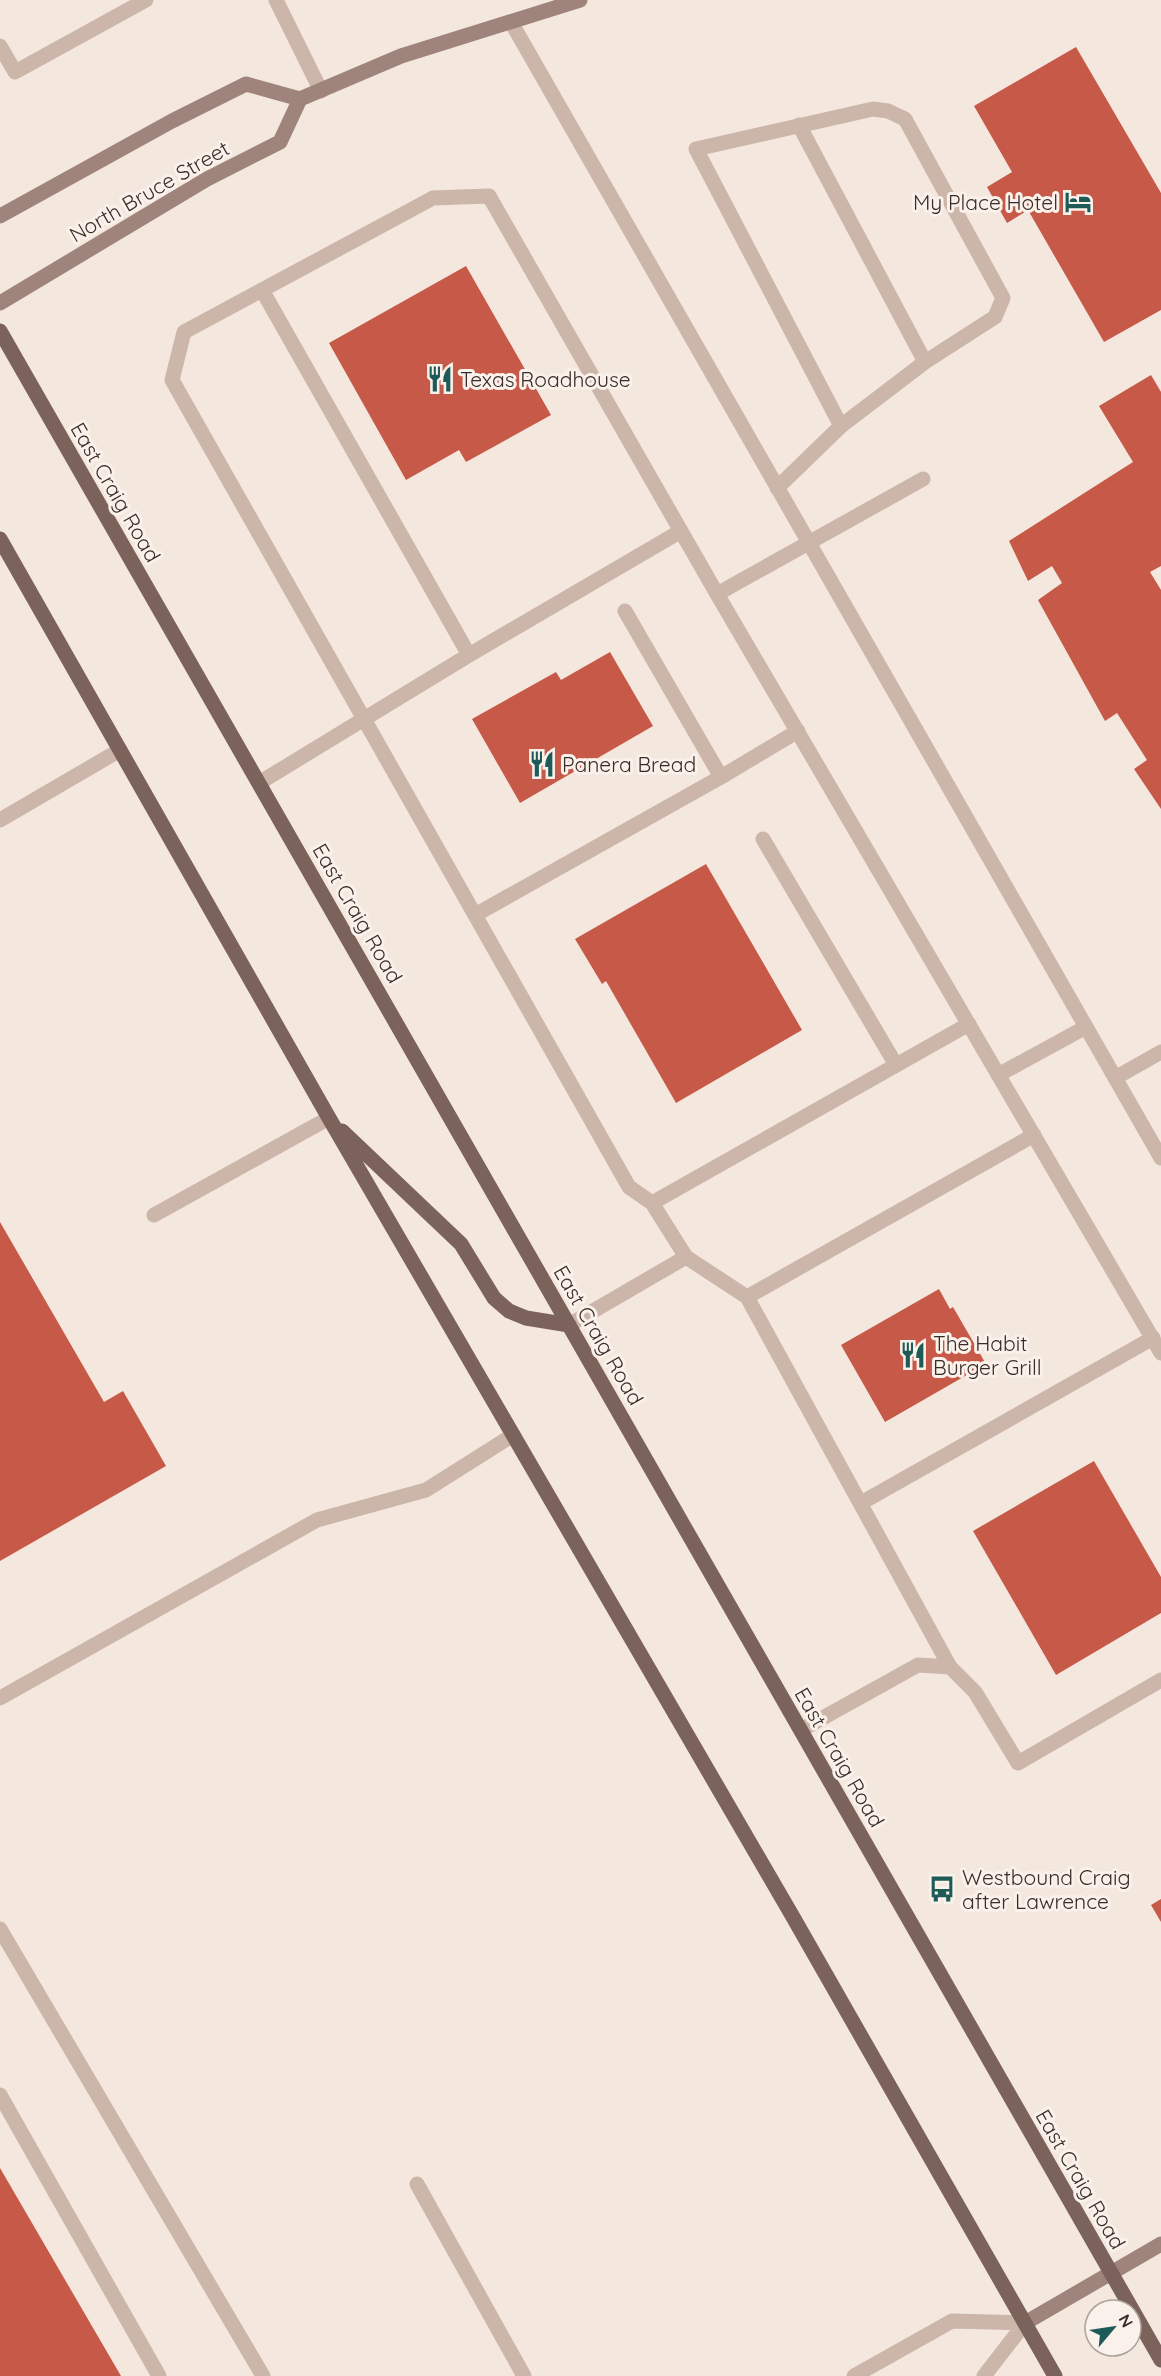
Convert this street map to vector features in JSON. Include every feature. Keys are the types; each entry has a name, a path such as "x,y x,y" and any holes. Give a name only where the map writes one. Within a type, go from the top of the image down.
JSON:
{"main road":[{"name":"East Craig Road","path":"0,331 1161,2360"},
{"path":"0,539 329,1118 1055,2376"},
{"path":"329,1118 461,1244 494,1298 509,1311 526,1318 569,1325"}],"street":[{"path":"0,46 15,72 146,0"},
{"path":"276,0 321,91"},
{"path":"0,216 172,121 246,84 300,99 401,56 580,0"},
{"path":"511,22 1161,1158"},
{"name":"North Bruce Street","path":"0,303 207,179 280,142 300,99"},
{"path":"777,488 842,426 925,362 995,317 1003,298 905,119 888,111 873,109 696,149 842,426"},
{"path":"799,125 925,362"},
{"path":"1161,1353 717,594 489,196 432,198 184,332 172,380 629,1187 652,1203 686,1257 747,1297 950,1667 975,1692 1018,1763 1161,1680"},
{"path":"262,290 469,655"},
{"path":"717,594 923,479"},
{"path":"259,783 469,655 681,531"},
{"path":"625,611 721,777"},
{"path":"475,915 721,777 798,731"},
{"path":"0,820 120,750"},
{"path":"763,839 896,1065"},
{"path":"652,1203 969,1024"},
{"path":"998,1075 1086,1026"},
{"path":"1115,1078 1161,1052"},
{"path":"154,1215 329,1118"},
{"path":"747,1297 1034,1135"},
{"path":"569,1325 686,1257"},
{"path":"861,1503 1152,1338"},
{"path":"0,1698 317,1520 426,1490 513,1435"},
{"path":"801,1730 918,1665 950,1667"},
{"path":"0,1929 263,2376"},
{"path":"0,2095 159,2376"},
{"path":"417,2184 524,2376"},
{"path":"984,2376 1025,2323 1161,2244"},
{"path":"854,2376 951,2321 1025,2323"}],"building":[{"name":"My Place Hotel","path":"1076,47 1161,193 1161,310 1104,342 1028,210 1007,223 987,187 1012,172 974,106"},
{"name":"Texas Roadhouse","path":"466,266 551,415 466,462 459,450 406,480 329,343"},
{"path":"1151,375 1161,392 1161,566 1150,572 1161,590 1161,809 1134,769 1147,760 1117,713 1105,721 1038,600 1062,583 1052,566 1028,581 1009,541 1133,462 1099,406"},
{"name":"Panera Bread","path":"610,652 653,726 520,803 472,719 556,672 561,680"},
{"path":"706,864 802,1030 676,1103 606,981 602,984 575,939"},
{"path":"0,1222 104,1402 123,1391 166,1466 0,1561"},
{"name":"The Habit Burger Grill","path":"939,1289 950,1309 953,1307 986,1364 885,1422 841,1345"},
{"path":"1094,1461 1161,1577 1161,1613 1056,1675 973,1531"},
{"path":"1161,1899 1161,1922 1151,1905"},
{"path":"0,2168 121,2376 0,2376"}],"place":[{"name":"My Place Hotel","path":"1078,202"},
{"name":"Texas Roadhouse","path":"440,379"},
{"name":"Panera Bread","path":"542,764"},
{"name":"The Habit Burger Grill","path":"913,1355"},
{"name":"Westbound Craig after Lawrence","path":"942,1889"}]}
